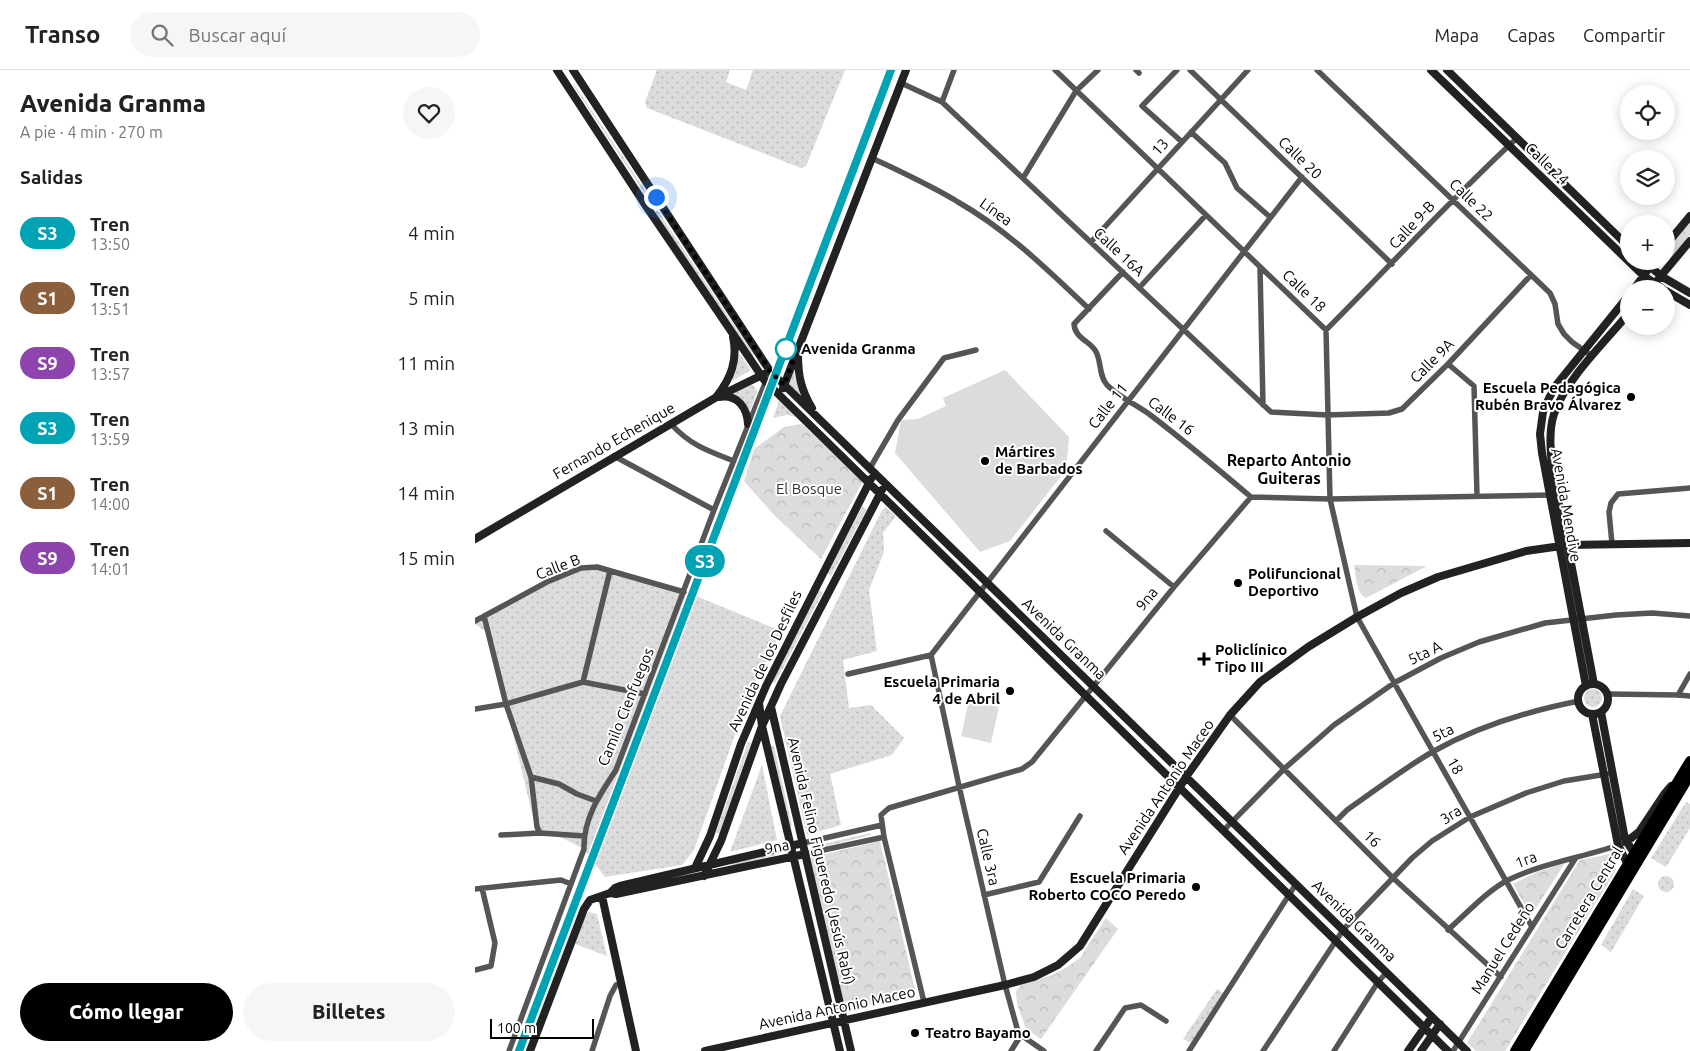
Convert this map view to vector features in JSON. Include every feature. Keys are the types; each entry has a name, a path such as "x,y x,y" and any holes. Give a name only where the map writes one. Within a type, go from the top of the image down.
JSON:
{"highway":[{"name":"Carretera Central","path":"1515,1051 1685,775 1690,761"},
{"name":"Carretera Central","path":"1524,1051 1630,866"}],"main road":[{"name":"Avenida Granma","path":"573,70 770,371 1467,1051"},
{"path":"780,395 906,70"},
{"name":"Calle 24","path":"1431,70 1647,280"},
{"name":"Calle 24","path":"1447,70 1620,238"},
{"name":"Avenida Granma","path":"560,71 763,378 1448,1051"},
{"path":"1675,234 1690,216"},
{"path":"1657,280 1690,241"},
{"path":"1641,280 1646,270"},
{"path":"1655,270 1661,276 1690,293"},
{"name":"Calle 24","path":"1675,296 1690,305"},
{"name":"Avenida Mendive","path":"1590,685 1577,619 1558,546 1540,434 1543,412 1557,384 1620,306"},
{"name":"Avenida Mendive","path":"1577,619 1568,545 1550,441 1553,416 1563,394 1592,356 1620,324"},
{"path":"715,398 725,386 734,364 735,344 728,326"},
{"path":"798,347 798,372 803,389 818,418"},
{"name":"Fernando Echenique","path":"475,539 715,398 763,378 770,371"},
{"path":"715,398 727,396 739,402 746,411 749,424"},
{"name":"Avenida de los Desfiles","path":"695,868 710,836 741,744 759,701 819,578 869,482 872,471"},
{"name":"Avenida de los Desfiles","path":"704,876 721,840 762,726 885,484"},
{"name":"Avenida Antonio Maceo","path":"705,1051 1005,985 1034,976 1058,965 1080,946 1179,787 1230,716 1260,682 1309,647 1357,617 1401,593 1438,577 1526,551 1568,545 1690,543"},
{"path":"819,578 832,586"},
{"path":"1590,685 1601,686 1608,694 1607,707 1601,712 1592,714 1583,710 1579,701 1579,694 1590,685"},
{"name":"Avenida Felino Figueredo (Jesús Rabí)","path":"759,701 762,726 840,1051"},
{"name":"Avenida Felino Figueredo (Jesús Rabí)","path":"771,707 851,1051"},
{"path":"1601,712 1608,774"},
{"path":"1592,714 1608,774 1622,844 1630,866"},
{"path":"1622,844 1639,832 1665,793 1685,775"},
{"name":"9na","path":"610,893 620,886 803,843"},
{"path":"1622,844 1636,856"},
{"name":"9na","path":"610,893 617,894 805,854"},
{"path":"530,1051 584,910 590,900 610,893"},
{"path":"602,896 636,1051"},
{"path":"1408,1051 1432,1017"},
{"path":"1421,1051 1431,1034 1440,1024"}],"street":[{"path":"942,102 954,70"},
{"name":"Calle 18","path":"1055,70 1326,330 1329,499 1357,617"},
{"path":"1023,178 1077,91 1098,70"},
{"path":"1177,70 1142,106 1182,142"},
{"name":"Calle 20","path":"1190,70 1393,264"},
{"name":"13","path":"1091,242 1248,70"},
{"name":"Calle 22","path":"1317,70 1550,293 1555,304 1558,324 1564,334 1592,356"},
{"name":"Calle 16A","path":"901,83 942,102 1271,412 1327,415"},
{"path":"1191,132 1225,163 1237,188 1270,217"},
{"name":"Calle 9-B","path":"1326,330 1393,264 1453,200 1517,138"},
{"name":"Línea","path":"872,158 959,202 991,224 1048,270 1089,309"},
{"name":"Calle 11","path":"931,655 1301,177"},
{"path":"1139,288 1206,215"},
{"path":"1260,266 1263,405"},
{"path":"1089,309 1123,272"},
{"name":"Calle 9A","path":"1327,415 1389,413 1402,409 1448,364 1531,275"},
{"name":"Calle 16","path":"1089,309 1075,324 1075,330 1078,335 1094,348 1099,357 1100,370 1105,383 1127,401 1139,406 1181,438 1251,497"},
{"path":"872,471 898,420 944,358 976,350"},
{"path":"1448,364 1474,386 1477,496"},
{"name":"Camilo Cienfuegos","path":"509,1051 584,849 584,836 596,801 617,770 714,510 749,424 763,378"},
{"path":"671,424 683,438 700,448 734,462"},
{"path":"614,456 714,510"},
{"path":"1612,544 1609,512 1611,503 1618,494 1690,488"},
{"path":"1251,497 1329,499 1558,495"},
{"name":"9na","path":"803,843 882,826 881,815 889,808 1022,769 1032,762 1174,587 1251,497"},
{"path":"1106,531 1174,587"},
{"name":"Calle B","path":"475,621 547,582 581,568 597,567 684,592"},
{"path":"583,682 610,571"},
{"name":"5ta A","path":"1224,830 1284,769 1334,725 1394,683 1441,658 1479,642 1545,623 1652,613 1690,616"},
{"path":"484,616 505,704 531,777 537,827 540,833"},
{"name":"18","path":"1357,617 1532,927"},
{"path":"848,674 931,655"},
{"name":"Calle 3ra","path":"931,655 1005,985 1017,1028 1021,1035"},
{"path":"1678,695 1690,674"},
{"path":"475,709 505,704 583,682 645,694"},
{"path":"1608,694 1690,696"},
{"name":"5ta","path":"1335,821 1347,810 1433,752 1470,733 1512,716 1579,701"},
{"name":"16","path":"1230,716 1392,877 1501,977"},
{"name":"3ra","path":"1263,1051 1335,940 1392,877 1412,858 1470,817 1526,793 1564,781 1608,774"},
{"path":"531,777 559,784 577,794 596,801"},
{"path":"984,895 1039,882 1080,816"},
{"path":"882,826 924,1002"},
{"path":"501,835 540,833 584,836"},
{"name":"9na","path":"805,854 884,837"},
{"name":"1ra","path":"1449,930 1506,881 1535,869 1622,844"},
{"name":"Manuel Cedeño","path":"1453,1051 1575,859"},
{"path":"475,889 561,880 571,884"},
{"path":"1189,1051 1296,884"},
{"path":"475,970 491,966 495,949 482,888"},
{"path":"1334,1051 1378,982 1387,972"},
{"path":"592,1051 610,996 616,985 620,984"},
{"path":"1096,1051 1125,1008 1141,1005 1167,1021"},
{"path":"1011,1051 1021,1035 1044,1051"}],"green space":[{"path":"657,70 730,70 726,82 746,90 753,70 845,70 806,166 801,168 647,108 645,102"},
{"path":"574,84 649,196 647,197"},
{"path":"658,211 754,355 752,357 655,212"},
{"path":"1690,221 1690,235 1675,254 1675,240"},
{"path":"740,354 751,370 732,381 738,355"},
{"path":"794,362 795,378 804,401 785,382"},
{"name":"Mártires de Barbados","path":"1005,370 1069,437 1066,470 1010,541 980,552 895,453 901,420 918,419 946,406 943,398"},
{"path":"749,384 754,386 757,392 750,411 742,399 730,393"},
{"path":"779,400 798,417 787,415 773,418"},
{"name":"El Bosque","path":"802,424 863,481 821,559 774,515 744,481 754,449 784,427"},
{"path":"862,507 867,509 831,576 827,573"},
{"path":"886,507 896,516 883,533 884,552 869,590 877,651 843,660 849,708 871,705 904,738 892,755 830,774 841,825 807,835 780,716 882,510"},
{"path":"1354,565 1427,566 1366,598 1358,588"},
{"path":"597,567 684,591 776,629 779,636 748,698 694,850 682,865 605,877 584,849 560,837 536,830 489,634 475,624 475,621 581,568"},
{"path":"819,590 823,592 775,683 772,682"},
{"path":"1593,689 1599,692 1602,698 1599,704 1593,707 1587,704 1584,698 1587,692"},
{"path":"969,700 999,707 991,743 961,736"},
{"path":"748,742 751,743 720,834 716,832"},
{"path":"771,746 774,746 792,826 789,827"},
{"path":"762,765 777,840 730,852"},
{"path":"1686,802 1690,804 1690,828 1666,867 1651,858"},
{"path":"871,833 871,835 815,849 815,846"},
{"path":"880,841 916,994 845,1011 809,858"},
{"path":"777,853 777,855 732,866 731,863"},
{"path":"1610,854 1616,870 1505,1051 1476,1051 1467,1043 1580,860"},
{"path":"1565,863 1531,916 1513,884 1537,872"},
{"path":"1663,876 1669,876 1674,881 1672,890 1663,892 1658,887 1658,881"},
{"path":"1633,889 1644,896 1611,952 1601,945"},
{"path":"589,912 597,914 607,956 575,944 582,922"},
{"path":"1106,918 1118,929 1041,1039 1026,1029 1017,1004 1016,992 1021,984 1053,975 1080,958"},
{"path":"1217,989 1225,994 1193,1044 1183,1039"}],"railway":[{"path":"519,1051 891,70"}],"train":[{"name":"S3","path":"519,1051 891,70"}],"place":[{"name":"Avenida Granma","path":"786,349"},
{"name":"Escuela Pedagógica Rubén Bravo Álvarez","path":"1631,397"},
{"name":"Mártires de Barbados","path":"985,461"},
{"name":"Polifuncional Deportivo","path":"1238,583"},
{"name":"Policlínico Tipo III","path":"1204,659"},
{"name":"Escuela Primaria 4 de Abril","path":"1010,691"},
{"name":"Escuela Primaria Roberto COCO Peredo","path":"1196,887"},
{"name":"Teatro Bayamo","path":"915,1033"}],"district":[{"name":"Reparto Antonio Guiteras","path":"1289,469"}],"route":[{"path":"656,197 770,371 784,385 798,347 786,349"}]}
